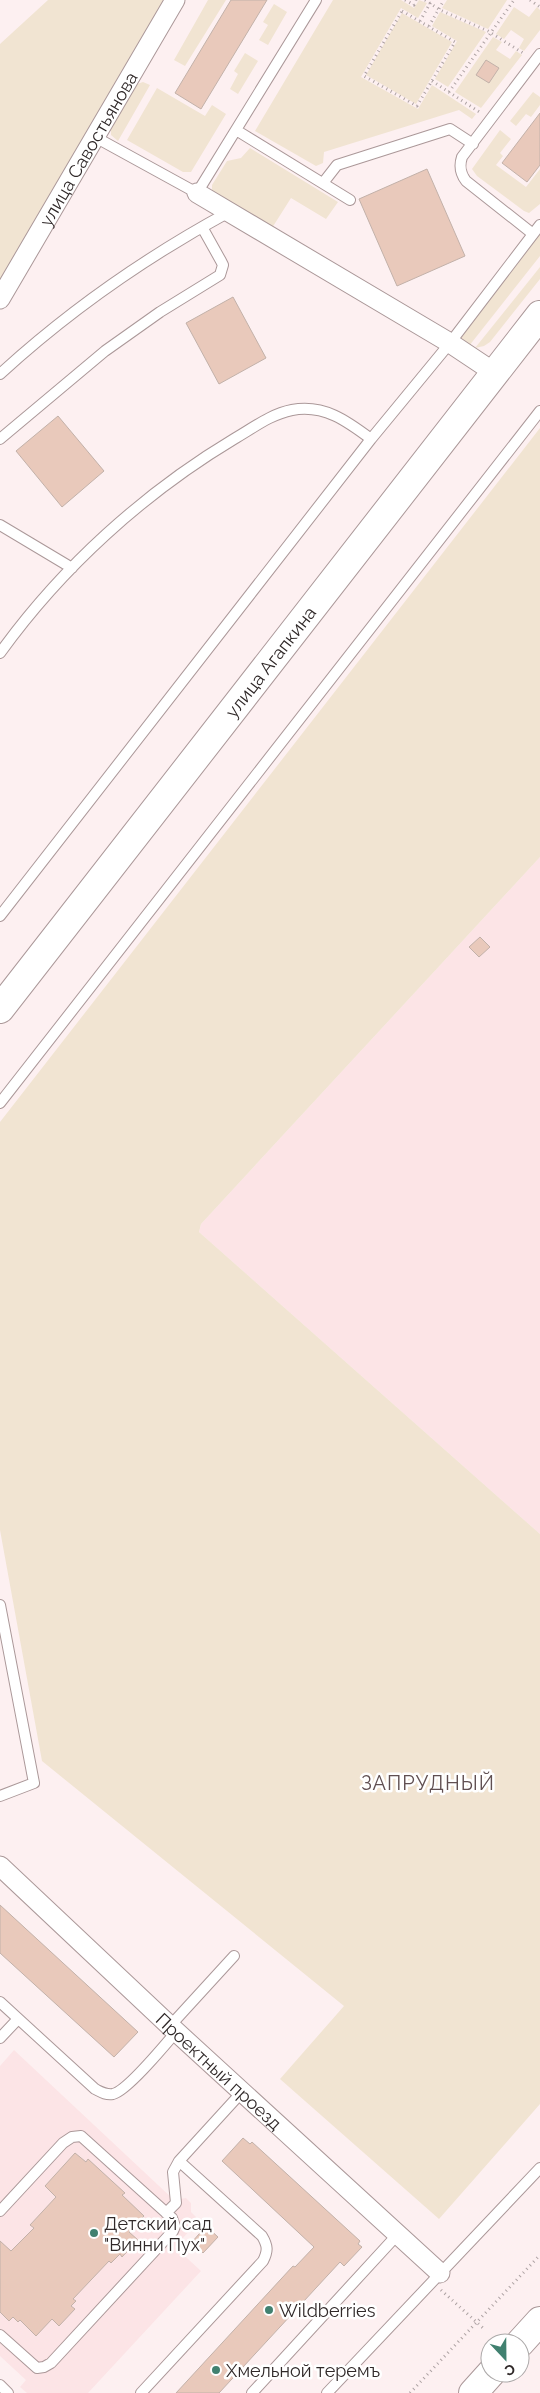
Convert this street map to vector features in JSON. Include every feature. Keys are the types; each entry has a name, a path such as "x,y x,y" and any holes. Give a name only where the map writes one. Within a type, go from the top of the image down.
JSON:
{"main road":[{"name":"улица Агапкина","path":"0,1009 540,315"},
{"path":"529,2333 540,2321"},
{"path":"472,2393 482,2383"}],"street":[{"name":"улица Савостьянова","path":"0,299 175,0"},
{"path":"197,193 450,343 495,372"},
{"name":"Проектный проезд","path":"0,1866 173,2029 440,2273"}],"lane":[{"path":"95,137 197,193 316,0"},
{"path":"533,234 463,177 460,169 461,161 540,54"},
{"path":"323,183 337,165 450,129 473,144"},
{"path":"236,130 350,200"},
{"path":"0,374 83,304 138,265 229,212"},
{"path":"0,916 371,439 450,343 540,225"},
{"path":"0,439 105,351 160,312 220,275 222,270 221,260 202,227"},
{"path":"0,653 47,595 72,568 128,516 172,480 218,448 276,414 302,409 328,412 348,422 371,439"},
{"path":"0,1103 540,411"},
{"path":"0,525 72,568"},
{"path":"0,1605 4,1645 34,1783 0,1796"},
{"path":"0,2002 95,2089 104,2094 114,2094 126,2087 234,1956"},
{"path":"0,2038 18,2019"},
{"path":"166,2213 176,2203 172,2172 242,2092"},
{"path":"0,2211 63,2143 72,2137 81,2136 174,2222 173,2231 51,2363 44,2368 36,2368 0,2335"},
{"path":"141,2393 262,2261 268,2252 262,2236 180,2161"},
{"path":"327,2393 540,2168"},
{"path":"252,2393 398,2234"},
{"path":"0,2385 8,2393"}],"path":[{"path":"406,0 414,5 416,0"},
{"path":"425,0 431,2 439,9 491,33 523,53"},
{"path":"429,26 444,0"},
{"path":"449,92 514,0"},
{"path":"530,0 540,6"},
{"path":"420,21 431,2"},
{"path":"402,11 429,26 455,42 417,106 364,76 402,11"},
{"path":"432,81 478,111"},
{"path":"410,2393 540,2255"}],"shaded area":[{"path":"48,0 167,0 0,283 0,44"},
{"path":"208,0 226,0 185,66 174,60"},
{"path":"333,0 401,0 414,8 419,0 427,3 418,18 401,8 361,77 418,109 432,85 476,114 472,119 459,110 324,152 323,163 316,166 255,131"},
{"path":"447,0 507,0 488,29 442,8"},
{"path":"274,4 287,12 268,45 259,40 268,25 263,22"},
{"path":"514,7 529,17 537,7 540,10 540,30 524,51 519,48 524,39 511,30 504,39 496,34"},
{"path":"440,12 486,32 448,87 435,79 457,41 432,26"},
{"path":"402,13 452,42 416,104 366,75"},
{"path":"493,37 502,42 496,50 510,59 516,51 522,55 481,108 455,92"},
{"path":"245,53 258,61 238,94 230,89 238,74 234,71"},
{"path":"143,82 150,85 118,141 111,135 111,125 134,85"},
{"path":"157,88 205,116 212,105 226,114 191,172 183,172 127,140"},
{"path":"533,92 540,97 540,105 531,117 526,114 516,126 510,121"},
{"path":"500,130 511,139 500,153 503,156 496,165 526,187 540,169 540,204 529,213 477,176 472,169"},
{"path":"250,148 338,202 326,219 291,198 272,228 212,191 212,185 227,161 241,158"},
{"path":"540,234 540,256 469,346 461,338 463,333"},
{"path":"540,267 540,279 490,342 475,348"},
{"path":"540,428 540,857 201,1224 199,1232 540,1534 540,2104 439,2219 280,2079 344,2006 42,1761 0,1530 0,1122"},
{"path":"540,857 540,1534 199,1232 201,1224"},
{"name":"Детский сад \"Винни Пух\"","path":"14,2050 174,2200 186,2198 191,2203 191,2212 199,2220 175,2247 201,2271 88,2393 27,2393 20,2387 26,2380 0,2356 0,2066"}],"building":[{"path":"231,0 267,0 201,109 175,93"},
{"path":"486,60 499,68 489,83 476,75"},
{"path":"540,113 540,165 527,182 502,163"},
{"path":"427,169 465,256 397,286 359,199"},
{"path":"233,297 266,358 219,384 186,323"},
{"path":"58,416 104,471 62,507 16,451"},
{"path":"480,937 490,947 479,957 469,947"},
{"path":"0,1905 138,2032 114,2057 0,1953"},
{"path":"243,2138 250,2144 252,2142 360,2241 358,2244 362,2247 344,2266 340,2262 219,2393 176,2393 293,2266 295,2267 314,2247 222,2161"},
{"path":"75,2153 86,2162 88,2159 125,2193 122,2195 144,2216 129,2232 138,2240 122,2257 120,2254 111,2263 109,2261 73,2299 76,2301 71,2306 75,2309 59,2326 52,2319 36,2336 20,2320 18,2322 13,2317 9,2321 0,2312 0,2241 11,2251 34,2228 30,2225 56,2197 45,2186"},
{"path":"206,2226 218,2237 203,2253 192,2242"}],"place":[{"name":"Детский сад \"Винни Пух\"","path":"94,2233"},
{"name":"Wildberries","path":"269,2310"},
{"name":"Хмельной теремъ","path":"216,2370"}],"district":[{"name":"ЗАПРУДНЫЙ","path":"428,1783"}]}
